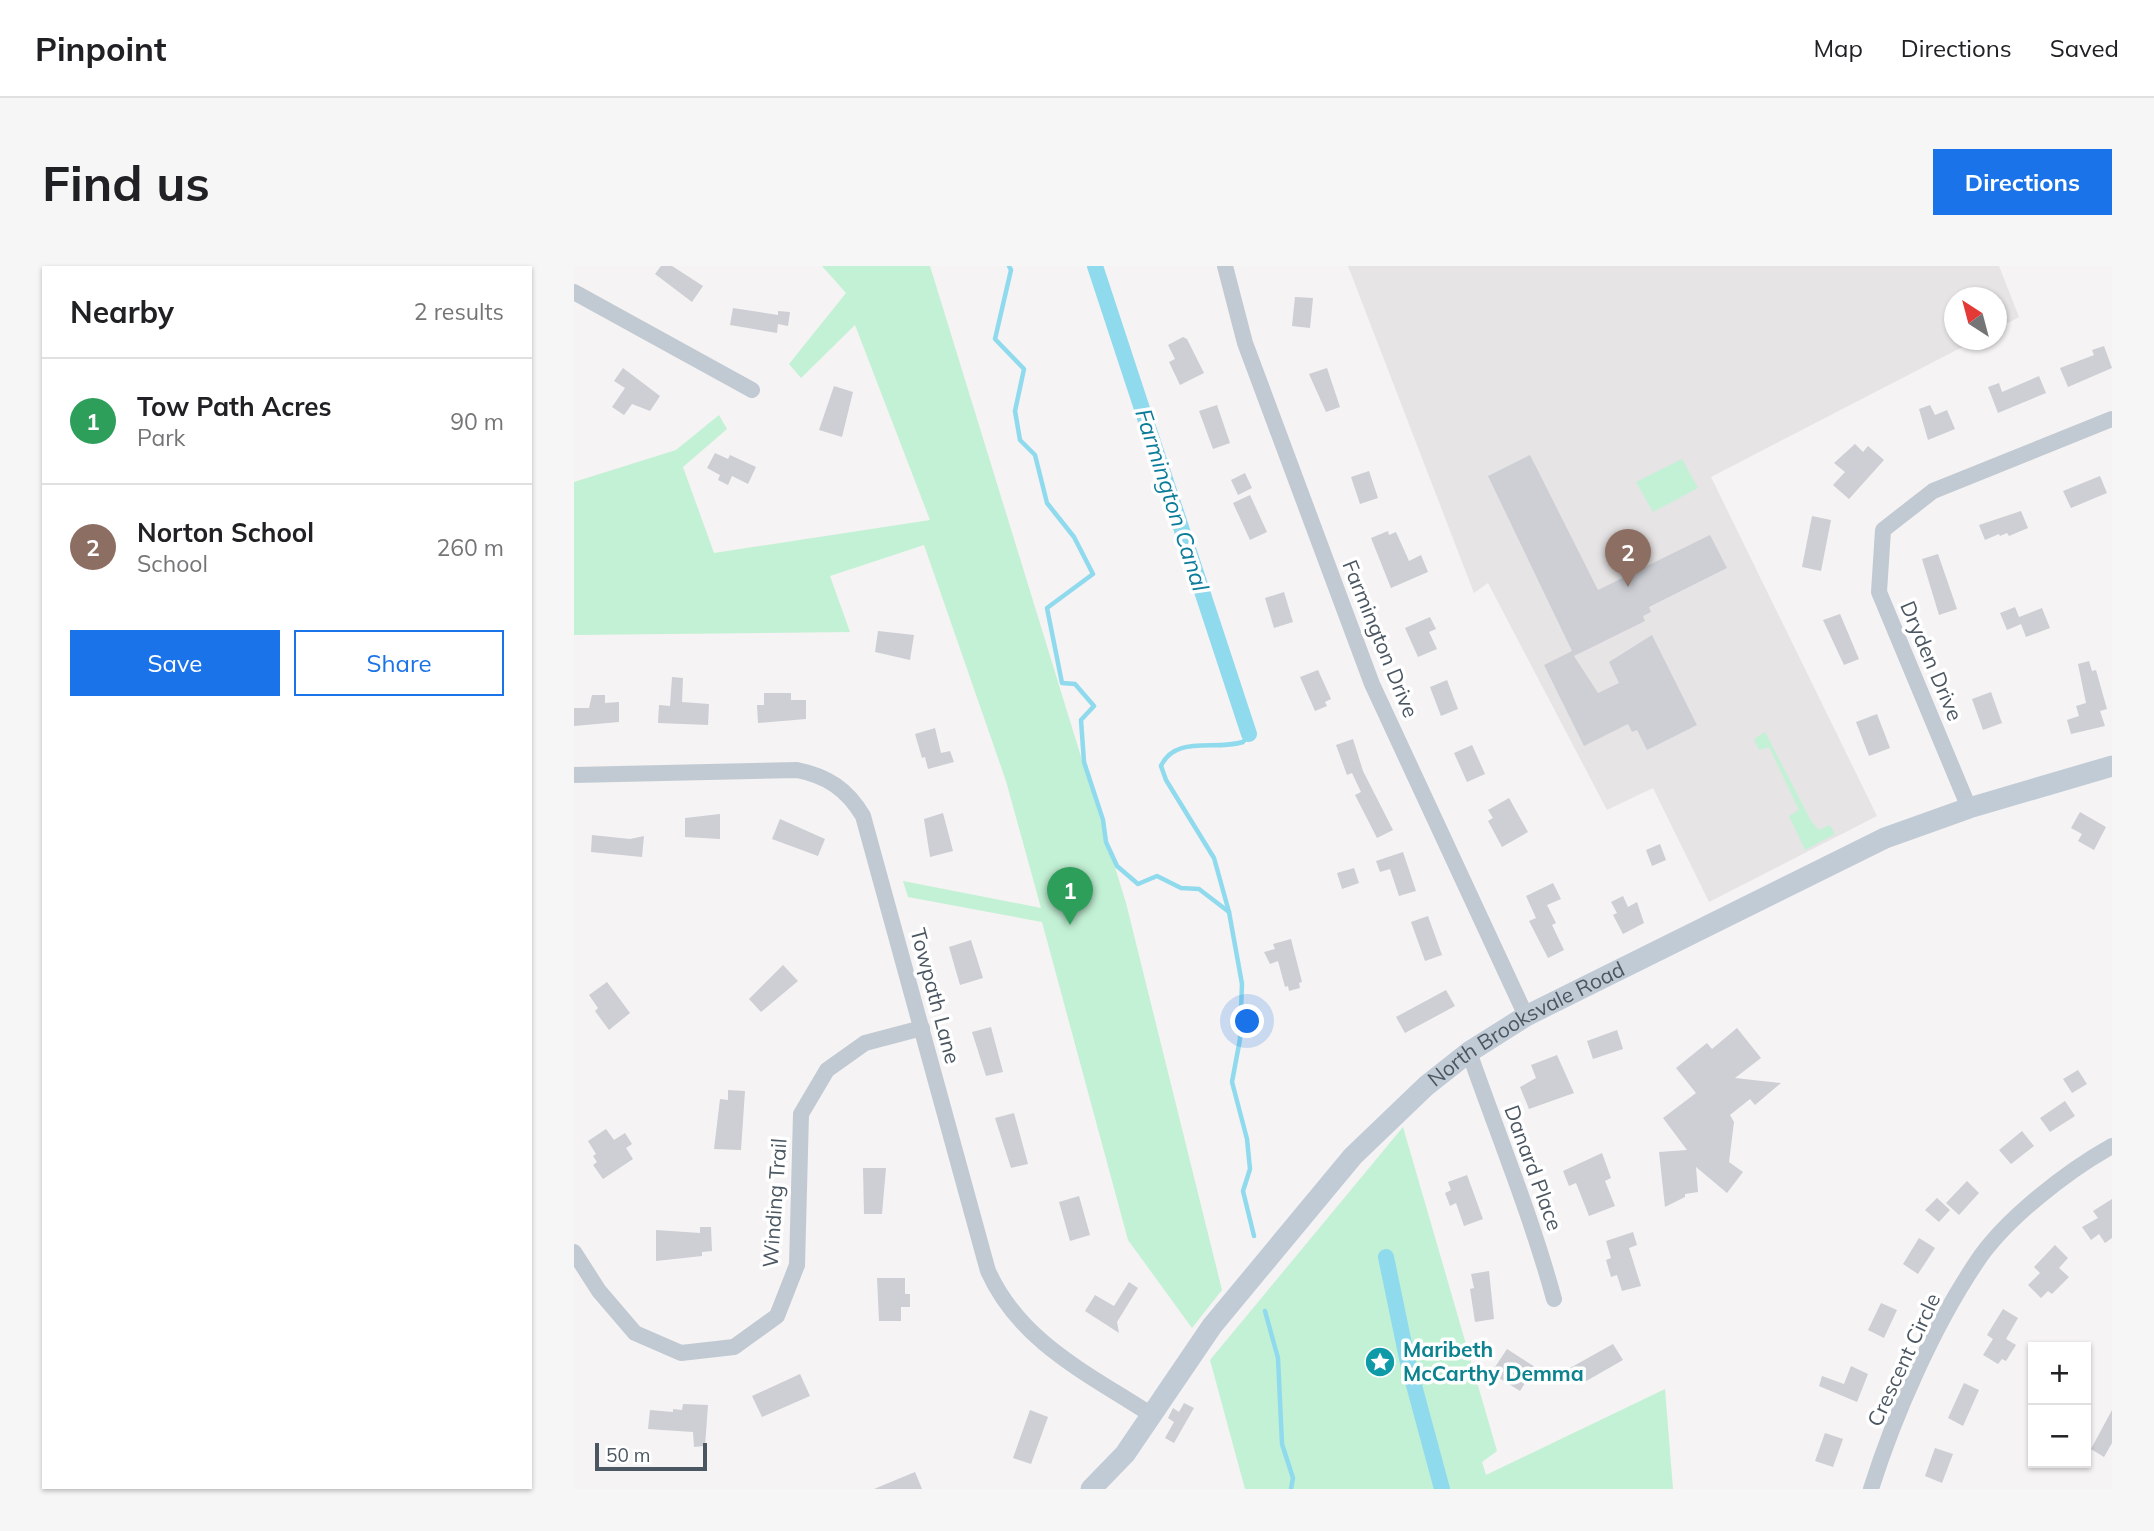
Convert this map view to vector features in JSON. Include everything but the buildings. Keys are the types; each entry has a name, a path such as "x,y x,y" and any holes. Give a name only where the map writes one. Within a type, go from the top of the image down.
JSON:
{"main road":[{"name":"North Brooksvale Road","path":"1091,1489 1125,1454 1212,1326 1353,1156 1426,1086 1469,1052 1526,1016 1885,838 1969,808 2112,766"}],"street":[{"name":"Farmington Drive","path":"1225,266 1245,343 1372,684 1526,1016"},
{"path":"574,292 752,390"},
{"name":"Dryden Drive","path":"1969,808 1879,592 1884,530 1933,491 2112,419"},
{"name":"Towpath Lane","path":"574,775 797,770 820,775 846,792 863,816 988,1270 1001,1298 1020,1323 1044,1345 1150,1414"},
{"name":"Winding Trail","path":"574,1252 599,1291 635,1333 681,1353 734,1347 777,1317 797,1265 801,1114 827,1070 865,1043 922,1028"},
{"name":"Danard Place","path":"1469,1052 1504,1154 1534,1223 1555,1299"},
{"name":"Crescent Circle","path":"1871,1489 1932,1340 1977,1261 2030,1203 2083,1162 2112,1146"}],"shaded area":[{"path":"1348,266 1999,266 2019,317 2007,324 2007,287 1944,287 1944,350 1957,350 1711,477 1877,816 1709,902 1653,788 1607,810 1488,583 1474,593"}],"green space":[{"path":"822,266 930,266 1126,903 1222,1290 1192,1328 1128,1240 1042,922 908,897 903,881 1041,908 1006,781 924,545 830,576 850,632 574,635 574,482 676,450 719,415 727,429 683,467 714,553 930,520 855,325 801,378 789,364 846,293"},
{"path":"1682,459 1698,488 1653,512 1636,482"},
{"path":"1765,732 1811,821 1819,830 1830,825 1835,834 1805,850 1789,816 1799,810 1769,747 1759,750 1754,739"},
{"path":"1403,1127 1497,1451 1482,1462 1486,1475 1665,1389 1673,1489 1245,1489 1210,1360"}],"waterway":[{"path":"1009,266 1011,270 995,339 1024,369 1015,411 1020,440 1035,455 1047,503 1074,537 1093,574 1047,608 1062,683 1075,684 1094,706 1081,720 1084,762 1103,820 1106,842 1117,866 1138,884 1157,876 1181,888 1199,889 1229,912"},
{"name":"Farmington Canal","path":"1095,266 1249,734"},
{"path":"1249,734 1243,742 1176,750 1167,756 1161,766 1166,780 1214,858 1229,912 1242,984 1240,1039 1232,1082 1247,1139 1250,1169 1243,1191 1254,1236"},
{"name":"Farmington Canal","path":"1386,1257 1408,1363 1442,1489"},
{"path":"1265,1311 1278,1358 1282,1444 1293,1478 1291,1489"}],"place":[{"name":"Norton School","path":"1628,587"},
{"name":"Tow Path Acres","path":"1070,925"},
{"name":"Maribeth McCarthy Demma","path":"1380,1362"}]}
